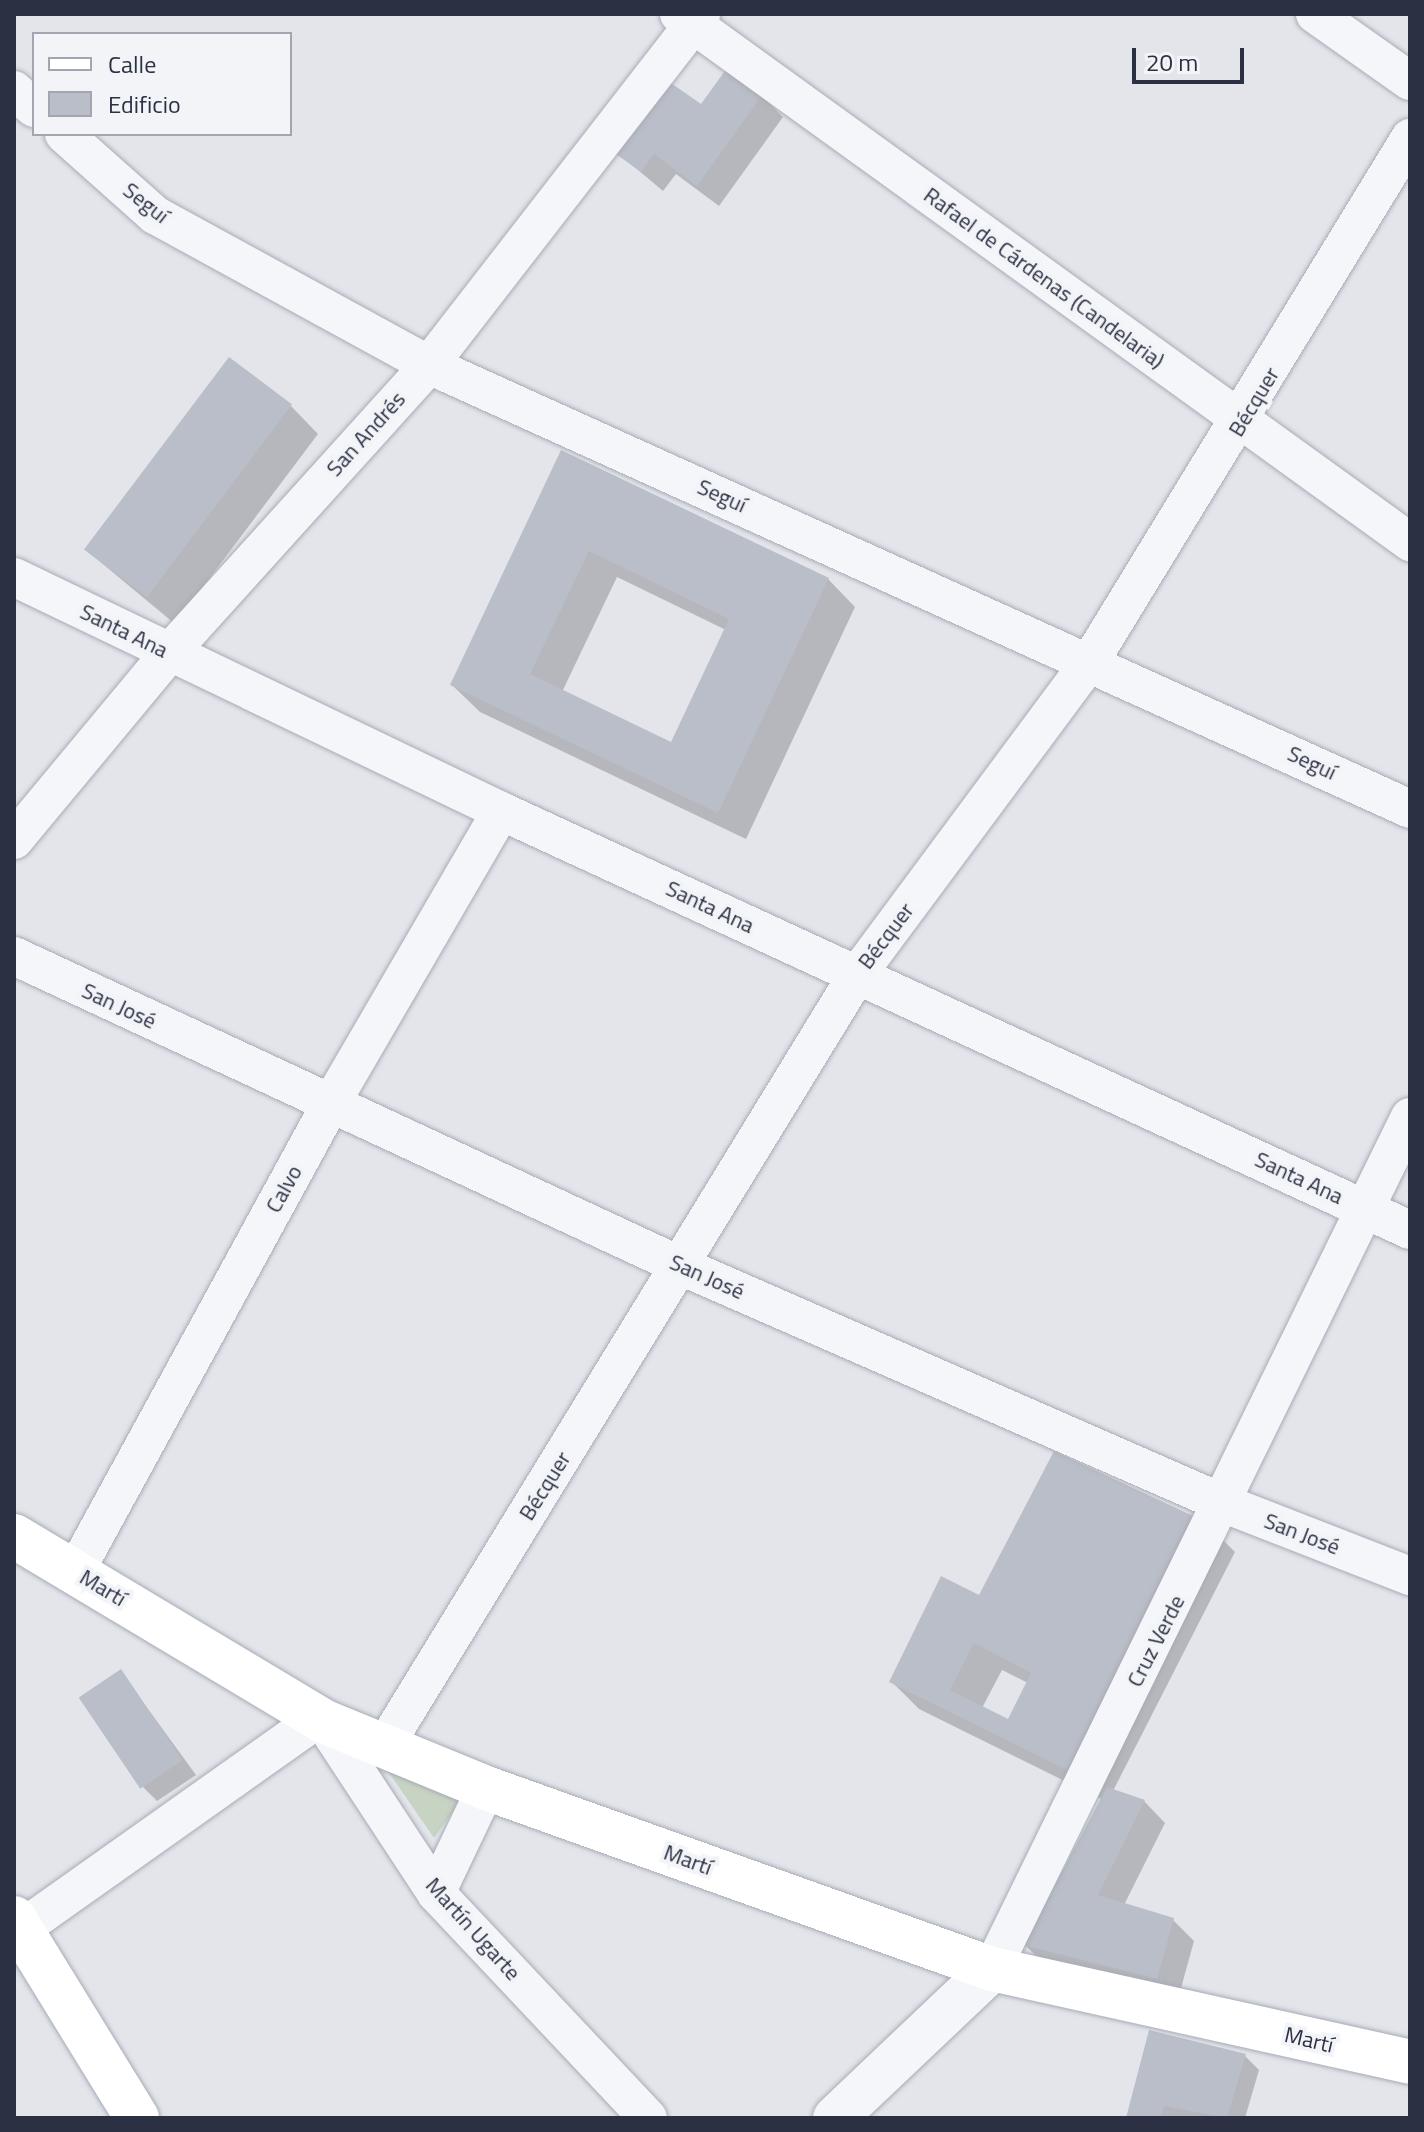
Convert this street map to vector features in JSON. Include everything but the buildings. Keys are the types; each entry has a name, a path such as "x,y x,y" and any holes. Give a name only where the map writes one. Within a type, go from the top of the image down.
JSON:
{"main road":[{"name":"Martí","path":"14,1536 321,1720 486,1788 992,1969 1410,2062"},
{"path":"18,1923 137,2118"}],"street":[{"path":"1315,14 1410,81"},
{"name":"San Andrés","path":"14,840 169,653 429,365 691,17"},
{"name":"Rafael de Cárdenas (Candelaria)","path":"691,17 1410,542"},
{"path":"14,90 32,106"},
{"name":"Seguí","path":"66,136 155,215 429,365 1091,660 1410,809"},
{"name":"Bécquer","path":"384,1747 857,975 1091,660 1243,421 1410,138"},
{"name":"Santa Ana","path":"14,577 501,811 1410,1230"},
{"name":"Calvo","path":"75,1572 330,1105 501,811"},
{"name":"San José","path":"14,956 681,1266 1225,1504 1410,1576"},
{"name":"Cruz Verde","path":"835,2118 992,1969 1225,1504 1363,1207 1410,1117"},
{"path":"18,1923 321,1720"},
{"name":"Martín Ugarte","path":"321,1720 436,1893 648,2118"},
{"path":"436,1893 486,1788"}],"green space":[{"path":"387,1770 463,1798 434,1838"}]}
